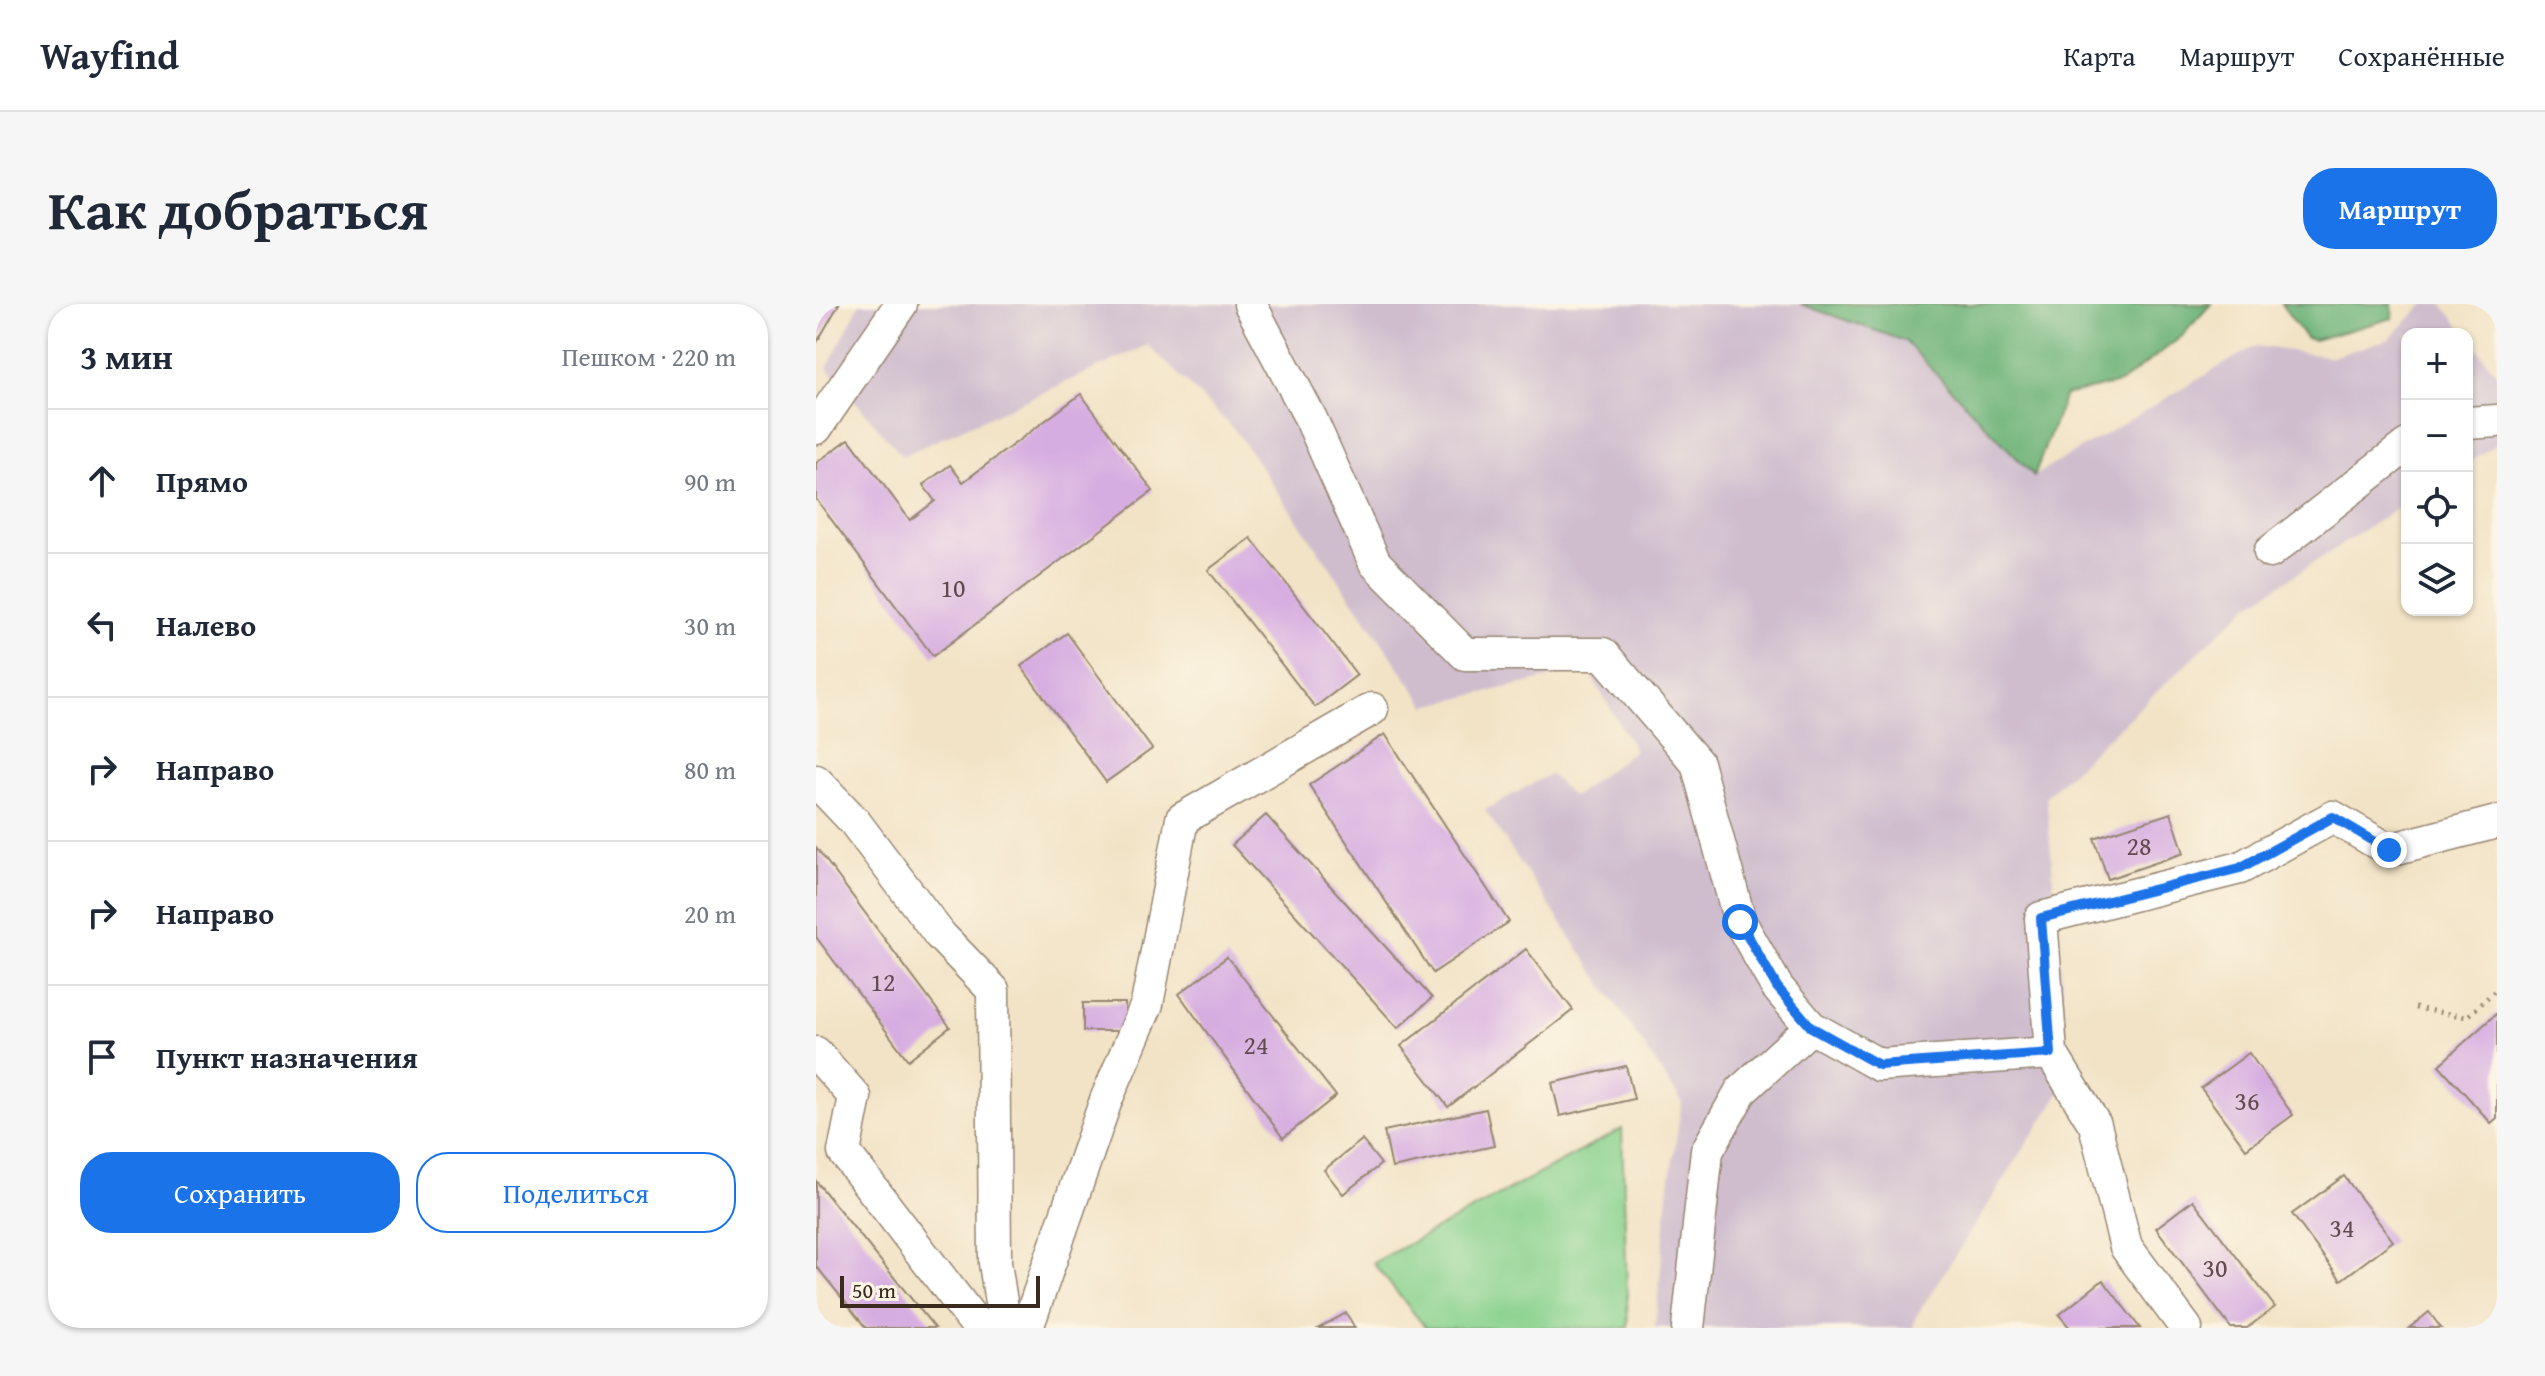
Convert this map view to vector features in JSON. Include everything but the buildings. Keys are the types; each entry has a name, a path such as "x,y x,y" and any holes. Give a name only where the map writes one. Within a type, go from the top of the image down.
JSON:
{"lane":[{"path":"816,428 901,304"},
{"path":"1250,304 1311,419 1375,563 1465,654 1603,654 1697,763 1740,922 1777,987 1811,1027 1879,1065 2051,1053"},
{"path":"2473,423 2497,421"},
{"path":"2270,552 2401,450"},
{"path":"1027,1328 1106,1100 1147,1004 1182,819 1372,709"},
{"path":"816,781 854,821 940,935 993,990 995,1263 1005,1328"},
{"path":"2186,1328 2126,1247 2095,1125 2051,1053 2041,918 2240,868 2333,817 2389,850 2497,822"},
{"path":"1688,1328 1707,1151 1741,1091 1811,1027"},
{"path":"816,1053 855,1097 844,1152 979,1328"}],"path":[{"path":"2415,1008 2467,1017 2497,989"}],"shaded area":[{"path":"860,304 1800,304 1905,341 2034,476 2255,346 2332,357 2389,339 2425,304 2442,304 2461,328 2401,328 2401,506 2250,604 2046,796 2070,1077 1915,1318 1913,1328 1655,1328 1669,1184 1682,1102 1485,810 1550,774 1573,797 1635,750 1587,669 1426,706 1235,430 1148,345 902,456 827,368"},
{"path":"2473,344 2497,374 2497,444 2473,459"}],"green space":[{"path":"1800,304 2211,304 2181,337 2120,383 2065,395 2034,476 1905,341"},
{"path":"2281,304 2392,304 2393,318 2314,340 2306,338"},
{"path":"1622,1129 1628,1328 1426,1328 1373,1263"}],"route":[{"path":"1740,922 1777,987 1811,1027 1879,1065 2051,1053 2041,918 2240,868 2333,817 2389,850"}]}
